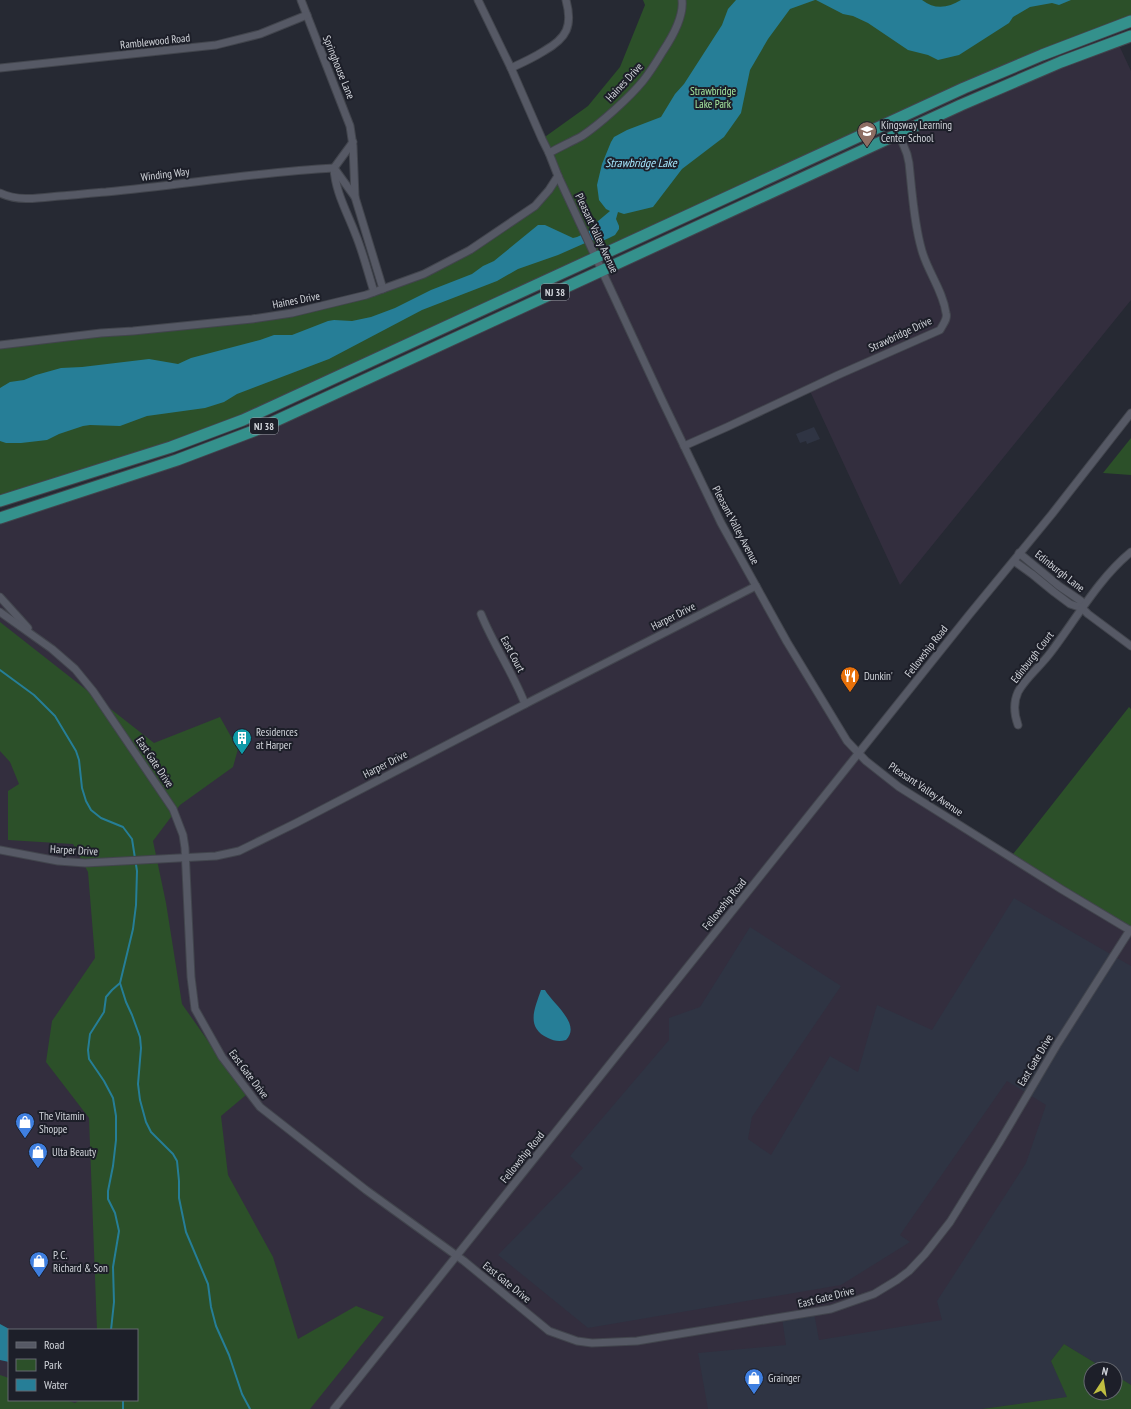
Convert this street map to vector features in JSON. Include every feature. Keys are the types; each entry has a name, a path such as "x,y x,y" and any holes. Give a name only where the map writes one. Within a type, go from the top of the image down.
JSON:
{"highway":[{"name":"NJ 38","path":"0,501 220,430 287,401 964,88 1061,47 1131,21"},
{"name":"NJ 38","path":"0,518 177,460 238,437 1011,83 1131,36"}],"street":[{"name":"Springhouse Lane","path":"301,0 349,122 353,142 355,197 383,289"},
{"name":"Pleasant Valley Avenue","path":"478,0 511,68 590,246 721,523 814,689 847,741 871,766 899,787 1130,931"},
{"path":"511,68 528,61 559,42 565,34 568,26 569,18 566,0"},
{"name":"Haines Drive","path":"549,153 582,136 632,94 642,82 672,36 683,6 682,0"},
{"name":"Ramblewood Road","path":"0,68 216,45 260,34 307,15"},
{"name":"Strawbridge Drive","path":"684,446 940,330 947,318 947,314 919,241 909,163 899,134"},
{"path":"353,142 334,168 338,191 358,240 374,292"},
{"name":"Springhouse Lane","path":"334,168 355,197"},
{"name":"Winding Way","path":"0,193 14,198 47,198 282,172 334,168"},
{"name":"Haines Drive","path":"0,345 101,333 252,319 292,313 340,302 374,292 432,271 470,250 535,206 549,190 558,176"},
{"name":"Fellowship Road","path":"334,1409 1052,514 1131,413"},
{"name":"Edinburgh Lane","path":"1082,608 1114,569 1131,552"},
{"name":"Edinburgh Lane","path":"1020,553 1059,586 1081,601 1082,608"},
{"name":"Edinburgh Lane","path":"1014,561 1070,604 1082,608 1131,646"},
{"name":"Harper Drive","path":"0,850 58,861 79,863 216,856 239,851 756,586"},
{"name":"East Gate Drive","path":"0,598 37,637"},
{"name":"Edinburgh Court","path":"1018,725 1014,710 1018,693 1029,677 1050,653 1082,608"},
{"name":"East Gate Drive","path":"0,612 52,648 75,669 110,715 173,809 183,835 186,858 191,977 195,1009 222,1057 260,1107 360,1186 456,1256 549,1331 563,1336 592,1343 638,1341 831,1310 874,1294 897,1280 909,1271 925,1254 950,1222 1058,1043 1130,931"},
{"name":"East Court","path":"482,614 496,647 525,704"}],"shaded area":[{"path":"1117,41 1131,71 1131,300 900,585 809,389 684,446 756,586 847,741 880,772 1131,931 1131,1409 0,1409 0,518 177,460"},
{"path":"814,427 820,439 807,444 806,441 800,443 796,434"},
{"path":"1014,898 1131,966 1131,1385 1123,1380 1123,1361 1092,1361 1064,1344 1051,1361 1068,1397 982,1409 708,1409 698,1353 786,1345 782,1318 814,1313 819,1340 942,1320 937,1301 1026,1163 1046,1105 1007,1081 900,1235 910,1242 841,1285 588,1328 498,1255 583,1168 570,1156 669,1040 669,1018 700,1007 750,927 841,986 752,1117 748,1139 771,1155 830,1056 858,1072 877,1005 932,1030"}],"green space":[{"name":"Strawbridge Lake Park","path":"643,0 1131,0 1131,21 1094,35 243,420 0,501 0,345 252,319 323,306 448,263 545,196 558,176 542,139 588,106 620,67 645,5"},
{"path":"1131,438 1131,475 1103,473"},
{"path":"0,622 154,743 220,717 238,749 233,767 180,805 153,841 166,903 182,1004 246,1095 221,1116 228,1175 273,1257 298,1339 356,1306 384,1317 310,1409 0,1409 0,1375 8,1378 8,1401 69,1401 75,1403 78,1401 138,1401 138,1329 97,1329 89,1118 46,1062 52,1021 95,958 88,872 73,844 8,840 8,791 19,784 10,762 0,751"},
{"path":"1129,707 1131,709 1131,933 1010,858"},
{"path":"1064,1344 1092,1361 1083,1361 1083,1401 1123,1401 1123,1380 1131,1385 1131,1409 982,1409 1067,1397 1051,1361"}],"water":[{"name":"Strawbridge Lake","path":"736,0 815,0 790,9 768,39 750,70 741,113 724,137 682,169 653,207 624,214 618,212 616,219 619,229 615,235 600,242 592,240 558,255 518,269 497,281 422,310 329,359 237,394 224,402 205,408 147,416 120,426 83,426 59,434 47,440 21,443 6,443 0,441 0,388 10,382 24,380 61,368 149,359 178,364 191,358 274,335 292,335 328,321 352,321 371,317 395,308 431,290 472,274 483,266 494,261 538,225 545,225 573,238 588,232 591,227 610,211 606,209 599,200 597,185 602,164 614,137 627,130 661,117 722,25 728,9"},
{"path":"816,0 922,0 937,7 942,7 951,5 961,0 1071,0 1059,5 1052,3 1030,7 1013,17 1009,23 959,55 938,60 928,55 908,50 868,23 853,16 843,14"},
{"path":"541,990 545,990 568,1021 570,1034 566,1040 559,1041 550,1039 541,1034 536,1028 534,1017 536,1004"},
{"path":"0,1324 9,1329 8,1362 0,1360"}],"waterway":[{"path":"0,670 34,695 55,716 76,751 79,760 82,788 86,801 91,810 101,818 123,827 132,839 137,871 136,905 133,929 120,983 140,1037 141,1048 138,1084 140,1100 146,1122 151,1132 173,1154 177,1161 179,1198 186,1232 208,1284 211,1307 216,1326 229,1355 242,1394 250,1409"},
{"path":"111,1329 114,1302 113,1267 119,1231 115,1213 108,1199 108,1191 116,1140 116,1116 113,1098 104,1081 89,1059 88,1050 90,1034 104,1012 106,997 120,983"},
{"path":"123,1401 123,1409"}],"place":[{"name":"Kingsway Learning Center School","path":"867,148"},
{"name":"Dunkin'","path":"850,693"},
{"name":"Residences at Harper","path":"242,755"},
{"name":"The Vitamin Shoppe","path":"25,1139"},
{"name":"Ulta Beauty","path":"38,1169"},
{"name":"P. C. Richard & Son","path":"39,1278"},
{"name":"Grainger","path":"754,1395"}]}
